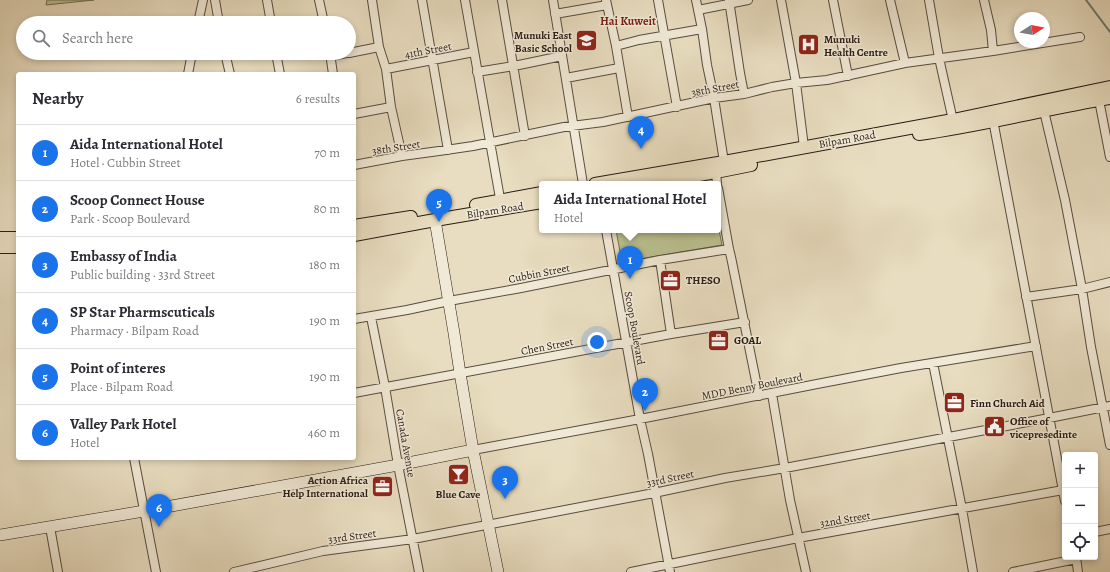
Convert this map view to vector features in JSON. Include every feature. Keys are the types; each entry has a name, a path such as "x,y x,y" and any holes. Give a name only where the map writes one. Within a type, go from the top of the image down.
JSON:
{"main road":[{"name":"Bilpam Road","path":"682,181 716,178 870,140 1104,94"},
{"name":"Bilpam Road","path":"613,181 804,147 954,124 993,120 1044,111 1104,94"},
{"name":"Bilpam Road","path":"356,235 435,220 539,195"},
{"name":"Bilpam Road","path":"356,226 501,205 539,202"},
{"path":"0,238 16,238"},
{"path":"0,247 16,247"}],"street":[{"path":"200,16 203,0"},
{"path":"215,0 218,16"},
{"path":"267,0 270,16"},
{"path":"319,0 322,16"},
{"path":"372,0 379,47 386,69 391,107 402,156"},
{"path":"422,0 448,150"},
{"path":"465,0 501,205"},
{"path":"502,0 525,136"},
{"path":"553,0 582,181"},
{"path":"658,0 677,107"},
{"path":"696,0 724,162"},
{"path":"698,10 729,2 748,0"},
{"path":"781,0 796,83 804,147"},
{"path":"833,0 848,76"},
{"path":"890,0 905,63"},
{"path":"929,0 939,58 954,124"},
{"path":"984,0 991,30 993,51"},
{"path":"729,2 744,94"},
{"path":"555,14 607,3 628,117"},
{"path":"616,46 639,40 702,29"},
{"name":"38th Street","path":"356,165 490,143 564,127 628,117 714,98 744,94 772,87 848,76 905,63 993,51 1080,36"},
{"path":"356,51 379,47"},
{"name":"41th Street","path":"386,69 474,52"},
{"path":"478,72 562,56"},
{"path":"188,72 191,60"},
{"path":"227,60 230,72"},
{"path":"277,60 280,72"},
{"path":"331,60 333,72"},
{"path":"566,78 619,68"},
{"path":"1104,94 1110,157"},
{"path":"356,114 391,107"},
{"path":"1044,111 1082,289 1091,347 1106,407 1110,445"},
{"path":"993,120 1063,488"},
{"path":"721,205 759,396"},
{"path":"435,220 473,450 498,572"},
{"name":"Scoop Boulevard","path":"607,233 640,420 648,454 669,568"},
{"name":"Cubbin Street","path":"356,319 660,260 729,249"},
{"path":"660,260 671,334"},
{"path":"1026,297 1082,289 1110,282"},
{"name":"Canada Avenue","path":"371,317 419,572"},
{"name":"Chen Street","path":"356,393 626,342 745,322"},
{"name":"MDD Benny Boulevard","path":"473,450 640,420 817,384 1036,346"},
{"path":"933,363 962,509 972,572"},
{"path":"772,394 798,538 806,572"},
{"name":"33rd Street","path":"234,572 323,551 412,539 725,478 1106,407"},
{"path":"0,535 144,512 473,450"},
{"path":"134,460 156,572"},
{"name":"32nd Street","path":"631,572 669,568 755,546 1062,490"},
{"path":"50,527 58,572"},
{"path":"1098,531 1110,529"},
{"path":"1013,572 1067,560"},
{"path":"1076,560 1078,572"}],"green space":[{"path":"47,0 94,0 46,5"},
{"path":"617,233 720,233 722,245 622,262"}],"waterway":[{"path":"1086,0 1110,32"}],"place":[{"name":"Munuki East Basic School","path":"587,41"},
{"name":"Munuki Health Centre","path":"808,45"},
{"name":"SP Star Pharmscuticals","path":"641,149"},
{"name":"Point of interes","path":"439,222"},
{"name":"Aida International Hotel","path":"630,279"},
{"name":"THESO","path":"671,280"},
{"name":"GOAL","path":"718,340"},
{"name":"Finn Church Aid","path":"955,403"},
{"name":"Scoop Connect House","path":"645,411"},
{"name":"Office of vicepresedinte","path":"994,427"},
{"name":"Blue Cave","path":"458,474"},
{"name":"Action Africa Help International","path":"383,486"},
{"name":"Embassy of India","path":"505,499"},
{"name":"Valley Park Hotel","path":"159,527"}],"district":[{"name":"Hai Kuweit","path":"628,21"}]}
